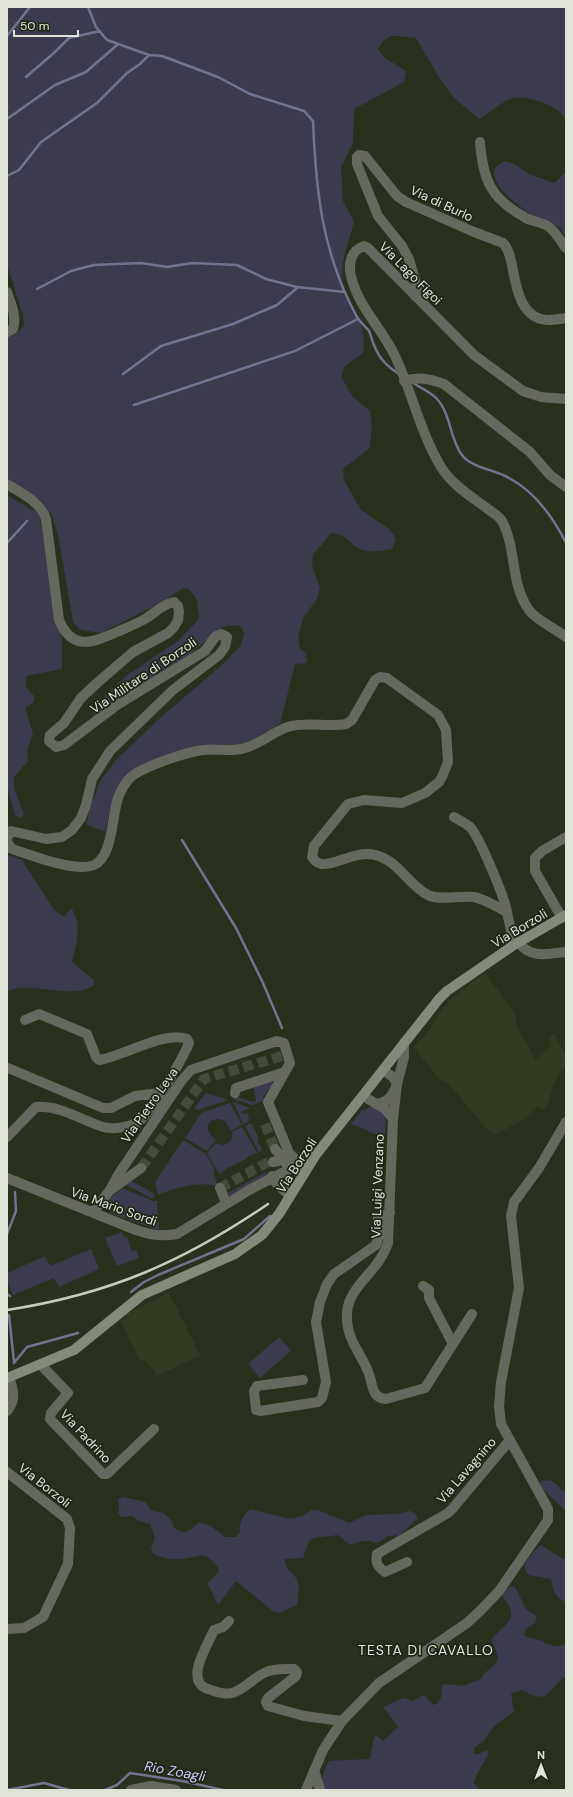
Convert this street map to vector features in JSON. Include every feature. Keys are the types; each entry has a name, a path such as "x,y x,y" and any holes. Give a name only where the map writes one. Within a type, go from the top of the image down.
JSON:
{"main road":[{"name":"Via Borzoli","path":"8,1378 74,1350 142,1295 235,1254 246,1247 268,1228 315,1156 447,991 516,944 564,916"}],"street":[{"path":"480,142 482,166 497,197 509,208 521,215 550,227 566,248"},
{"name":"Via di Burlo","path":"415,296 417,287 409,259 402,246 378,216 357,164 356,157 359,155 365,156 397,196 406,202 503,243 510,256 519,296 529,313 543,320 566,318"},
{"name":"Via Lago Figoi","path":"566,399 541,397 523,391 474,355 368,248 364,246 355,251 351,258 350,271 355,289 365,309 395,356 422,427 438,461 448,478 501,519 508,535 512,564 521,597 530,612 566,637"},
{"path":"7,292 14,313 15,323 13,329 7,332"},
{"path":"404,381 414,378 428,378 444,384 530,452 550,475 566,487"},
{"name":"Via Militare di Borzoli","path":"7,484 34,501 42,509 46,519 59,620 64,631 73,639 90,643 146,619 167,603 174,602 178,606 178,620 168,633 133,652 81,698 64,723 50,735 49,741 56,747 64,745 117,704 205,651 215,637 221,634 227,637 225,648 219,655 173,690 110,750 92,780 81,818 72,830 62,836 46,839 12,831 7,838"},
{"path":"7,842 12,849 70,866 86,867 95,865 102,858 108,848 118,798 128,779 142,770 172,758 203,750 228,752 249,747 276,732 291,726 346,724 352,720 375,680 383,678 398,685 441,719 446,730 447,742 448,762 444,773 439,782 432,788 407,802 392,803 364,800 348,804 314,846 312,853 314,860 323,864 357,855 377,855 398,868 419,888 430,896 476,897 507,912"},
{"path":"454,817 470,827 477,837 505,900 516,944 526,951 534,954 566,952"},
{"path":"564,916 535,870 536,858 542,851 566,837"},
{"path":"7,1137 36,1107 47,1106 56,1108 105,1128 120,1127 138,1122 160,1094 182,1059 189,1043 187,1039 182,1037 143,1045 99,1060 96,1057 87,1034 39,1014 25,1020"},
{"name":"Via Pietro Leva","path":"93,1213 190,1070 277,1041 284,1043 290,1063 286,1071"},
{"name":"Via Luigi Venzano","path":"404,1043 404,1057 397,1084 393,1119 390,1234 385,1253 354,1292 349,1301 347,1310 347,1321 350,1334 366,1366 375,1394 380,1398 386,1399 425,1388 472,1314"},
{"path":"282,1056 286,1071 268,1102 289,1153 300,1164"},
{"path":"8,1068 103,1108 111,1108 135,1096 160,1094"},
{"path":"377,1104 388,1100 393,1094 397,1084 393,1077 383,1070"},
{"path":"235,1093 236,1088 286,1071"},
{"name":"Via Luigi Venzano","path":"363,1096 388,1112 393,1119"},
{"path":"306,1790 323,1750 342,1721 379,1683 467,1623 481,1610 498,1592 547,1524 549,1516 548,1509 501,1424 499,1406 501,1382 519,1288 511,1216 514,1202 539,1168 566,1122"},
{"path":"276,1156 290,1169"},
{"name":"Via Mario Sordi","path":"7,1178 150,1235 168,1236 177,1234 272,1176 290,1169 315,1156"},
{"path":"110,1190 141,1168"},
{"path":"272,1176 276,1183 290,1196"},
{"path":"220,1188 226,1203"},
{"path":"303,1380 257,1386 254,1391 256,1410 260,1411 318,1402 322,1398 326,1382 316,1322 323,1293 334,1274 376,1245 380,1232 378,1218 390,1214"},
{"path":"423,1286 429,1290 429,1298 453,1344"},
{"name":"Via Padrino","path":"41,1365 68,1393 51,1413 50,1419 103,1474 108,1474 154,1429"},
{"name":"Via Borzoli","path":"7,1411 14,1397 8,1378"},
{"name":"Via Lavagnino","path":"407,1562 385,1572 379,1568 375,1560 377,1554 448,1513 510,1440"},
{"name":"Via Borzoli","path":"7,1472 67,1519 70,1528 67,1568 43,1617 32,1625 24,1628 7,1629"},
{"path":"229,1621 223,1628 214,1630 198,1666 197,1674 199,1684 204,1688 229,1694 234,1693 265,1672 292,1669 296,1671 296,1676 268,1698 266,1702 268,1706 304,1716 342,1721"},
{"path":"314,1770 320,1790"},
{"path":"131,1790 151,1786 176,1790"}],"shaded area":[{"path":"7,7 566,7 566,127 564,116 559,111 547,104 533,99 519,97 501,104 479,119 453,97 440,79 416,38 399,36 390,37 382,43 378,49 385,58 406,71 404,82 354,109 353,143 341,167 343,201 354,222 343,264 343,289 361,325 364,345 363,353 345,366 341,376 352,396 370,411 372,425 370,448 343,469 344,480 361,510 389,529 396,539 392,549 370,551 362,550 341,535 331,533 313,555 312,566 320,588 317,599 303,618 298,637 300,649 306,653 307,663 295,664 280,724 252,740 238,744 200,748 152,760 126,774 114,796 105,832 86,824 92,802 101,780 116,760 161,717 223,664 241,645 244,634 242,628 238,625 222,627 180,663 92,716 101,700 126,676 179,640 197,621 199,616 197,600 190,590 185,588 162,602 101,633 80,630 73,622 58,535 52,515 40,500 13,484 7,476 7,337 17,333 24,325 23,315 7,265"},
{"path":"505,161 514,164 529,174 554,183 566,172 566,238 559,227 528,212 515,203 503,191 495,178 494,172 500,164"},
{"path":"7,495 39,514 62,640 62,669 26,676 26,687 34,696 34,702 25,708 33,734 27,750 28,761 14,777 14,788 24,814 20,818 15,815 7,787"},
{"path":"7,855 22,860 54,910 64,917 71,908 75,914 78,927 77,941 72,962 94,980 94,985 75,991 17,988 7,991"},
{"path":"485,973 515,1013 517,1026 535,1059 549,1048 550,1035 554,1033 566,1057 566,1063 554,1083 548,1104 544,1110 538,1107 527,1118 495,1135 486,1128 447,1082 440,1080 414,1047 429,1030 442,1009 451,999"},
{"path":"271,1078 273,1085 263,1096 264,1101 252,1105 233,1099 234,1096 253,1102 256,1101 253,1084"},
{"path":"206,1093 228,1100 198,1110 194,1108"},
{"path":"233,1102 250,1108 241,1112 243,1114 248,1113 249,1121 243,1124"},
{"path":"230,1103 242,1125 230,1131 227,1124 223,1120 213,1120 209,1123 208,1128 210,1134 216,1140 207,1151 185,1138 201,1113"},
{"path":"369,1107 377,1107 386,1116 385,1138 351,1124 361,1111"},
{"path":"251,1123 259,1138 257,1141 263,1150 259,1152 245,1126"},
{"path":"242,1127 257,1153 230,1167 227,1167 226,1170 219,1174 207,1153 216,1143 222,1145 229,1143 232,1139 232,1132"},
{"path":"183,1140 206,1154 215,1170 213,1172 219,1187 204,1184 188,1186 158,1195 155,1182"},
{"path":"266,1172 268,1175 226,1198 224,1195"},
{"path":"131,1181 155,1194 153,1199 126,1185"},
{"path":"122,1188 153,1201 157,1201 159,1230 110,1213 106,1205 110,1198"},
{"path":"122,1232 124,1237 127,1237 132,1251 136,1250 139,1258 117,1266 105,1238"},
{"path":"91,1249 99,1269 59,1287 54,1278 13,1295 7,1280 7,1273 45,1256 50,1266"},
{"path":"169,1293 200,1355 157,1376 152,1367 150,1368 145,1360 140,1361 120,1321 128,1318 126,1314"},
{"path":"279,1337 291,1351 260,1378 248,1364"},
{"path":"542,1480 552,1481 566,1493 566,1511 542,1489 540,1483"},
{"path":"124,1497 145,1502 152,1511 164,1513 172,1522 174,1528 179,1531 185,1532 190,1530 199,1522 211,1526 225,1537 236,1537 240,1532 242,1519 250,1509 291,1519 302,1516 312,1510 318,1510 349,1523 367,1515 397,1514 409,1511 415,1513 418,1518 400,1535 388,1536 377,1543 366,1541 350,1544 338,1535 314,1538 309,1541 303,1558 285,1559 287,1567 299,1585 299,1594 297,1605 279,1613 273,1611 236,1581 218,1605 207,1584 219,1570 214,1563 207,1557 203,1556 174,1559 163,1558 153,1554 151,1548 155,1537 150,1524 138,1521 133,1516 122,1517 118,1514 118,1499"},
{"path":"541,1545 563,1559 566,1559 566,1602 559,1598 555,1593 551,1579 528,1575 524,1565 534,1551"},
{"path":"509,1587 515,1587 526,1609 537,1616 535,1623 526,1629 524,1635 552,1645 559,1646 566,1644 566,1679 564,1677 546,1695 542,1697 522,1690 511,1694 514,1712 494,1726 484,1741 474,1748 474,1754 479,1754 487,1750 489,1752 478,1772 474,1784 481,1790 324,1790 322,1781 323,1775 329,1761 369,1759 374,1737 376,1735 383,1741 398,1727 383,1707 403,1698 413,1701 424,1695 433,1705 438,1703 441,1697 442,1685 448,1684 464,1686 480,1680 496,1663 498,1655 491,1640 506,1624 511,1616 511,1610 502,1596 503,1590"}],"waterway":[{"path":"7,36 30,7"},
{"path":"88,7 96,27 107,40 149,55 162,56 218,77 250,94 304,111 313,121 316,173 328,246 345,293 357,317 369,331 381,359 399,374"},
{"path":"26,77 69,38 100,31"},
{"path":"7,119 55,85 86,72 117,45"},
{"path":"7,176 19,170 41,142 97,103 127,73 148,56"},
{"path":"37,289 71,271 94,265 141,263 167,267 192,263 237,265 266,279 297,287 345,292"},
{"path":"123,374 161,346 233,324 277,305 297,288"},
{"path":"134,405 295,351 358,319"},
{"path":"412,382 432,394 442,405 455,442 462,455 470,462 503,475 523,487 548,513 566,543"},
{"path":"7,543 27,521"},
{"path":"182,840 236,928 263,983 282,1028"},
{"path":"7,1234 16,1211 15,1192"},
{"path":"131,1292 144,1282 158,1275 244,1239 270,1216"},
{"path":"9,1315 14,1362"},
{"path":"14,1363 27,1347 78,1333"},
{"name":"Rio Zoagli","path":"105,1790 117,1785 130,1773 182,1781 223,1790"},
{"name":"Rio Zoagli","path":"7,1790 44,1783 69,1790"}],"tunnel":[{"path":"141,1168 204,1079 282,1056"},
{"path":"265,1124 275,1149"},
{"path":"220,1188 270,1161 273,1162"}],"railway":[{"path":"7,1310 79,1295 144,1273 206,1243 237,1225 268,1204"}],"district":[{"name":"TESTA DI CAVALLO","path":"426,1650"}]}
